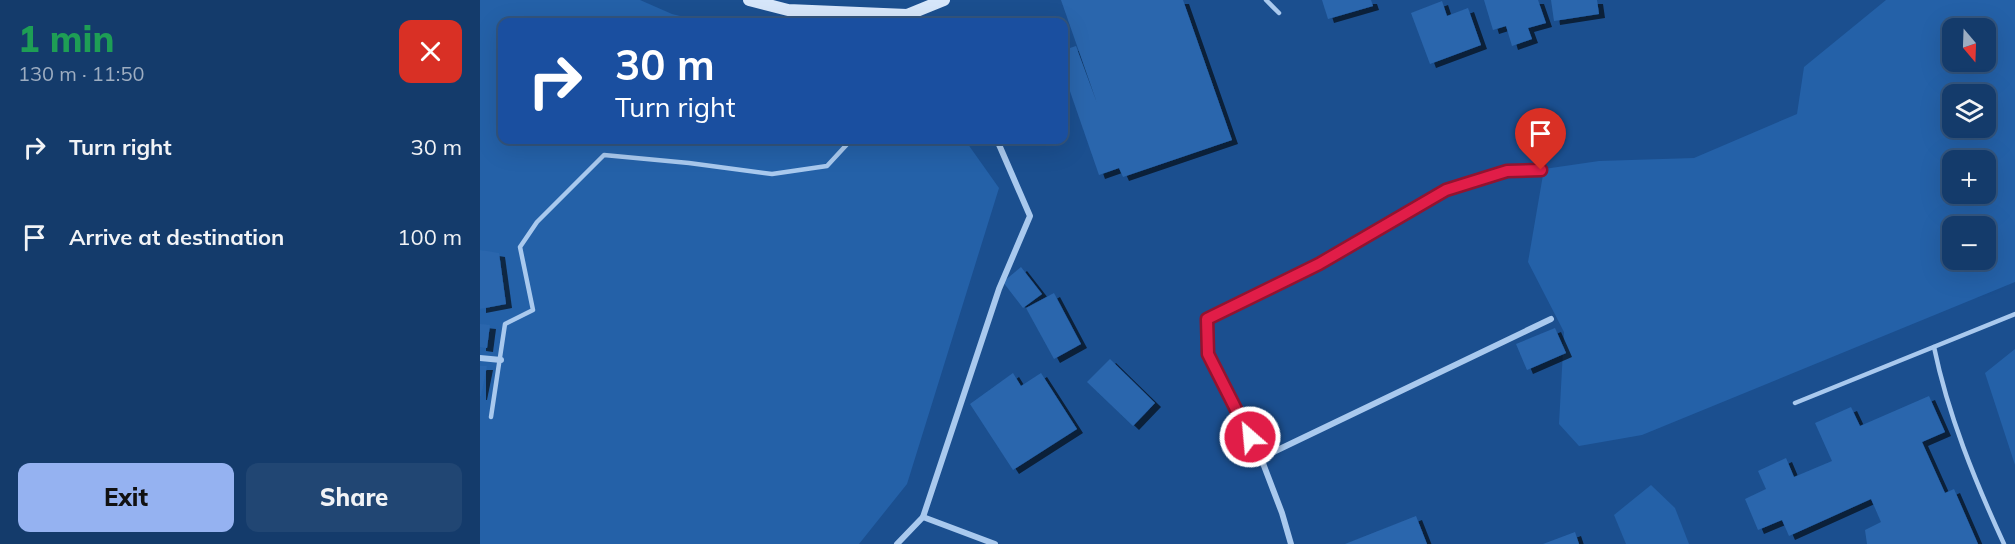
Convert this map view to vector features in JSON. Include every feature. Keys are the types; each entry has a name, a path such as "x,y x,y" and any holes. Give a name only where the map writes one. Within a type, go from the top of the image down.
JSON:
{"street":[{"path":"749,0 788,10 895,18"},
{"path":"910,18 937,2"},
{"path":"897,544 923,517 999,289 1030,216 1000,144"},
{"path":"1291,544 1261,458 1208,354 1207,319 1319,264 1446,190 1507,171 1541,170"},
{"path":"1261,458 1551,319"},
{"path":"480,358 501,360"},
{"path":"923,517 995,544"}],"lane":[{"path":"1266,0 1279,14"},
{"path":"491,417 505,324 533,310 520,247 537,222 604,155 772,174 827,166 846,144"},
{"path":"1795,403 2015,314"},
{"path":"1934,347 1939,370 1978,488 2004,544"}],"shaded area":[{"path":"480,0 640,0 672,14 688,18 498,18 498,144 968,144 999,188 907,484 859,544 480,544"},
{"path":"1886,0 2015,0 2015,282 1642,435 1579,446 1559,424 1564,332 1528,262 1544,169 1599,161 1694,158 1797,114 1804,67"},
{"path":"2015,349 2015,465 1985,373"},
{"path":"1651,485 1675,508 1689,544 1626,544 1614,515"}],"building":[{"path":"1061,0 1183,0 1232,140 1123,177 1119,168 1099,175 1068,86 1068,49 1076,46 1097,103"},
{"path":"1322,0 1371,0 1373,6 1328,19"},
{"path":"1484,0 1538,0 1546,23 1528,28 1532,39 1512,46 1506,26 1493,30"},
{"path":"1551,0 1597,0 1599,14 1554,21"},
{"path":"1442,1 1447,16 1468,8 1481,45 1430,64 1411,13"},
{"path":"480,250 499,253 506,304 480,309"},
{"path":"1021,267 1042,294 1023,308 1003,282"},
{"path":"1054,293 1081,344 1054,359 1026,308"},
{"path":"480,324 490,325 487,348 480,347"},
{"path":"1555,328 1566,353 1527,370 1516,344"},
{"path":"1110,359 1155,403 1133,426 1087,382"},
{"path":"480,366 487,366 481,396 480,396"},
{"path":"1013,373 1021,386 1041,373 1077,429 1013,470 970,404"},
{"path":"1929,396 1945,432 1922,442 1945,493 1954,489 1978,544 1867,544 1865,530 1881,522 1871,499 1789,536 1782,520 1758,530 1745,499 1766,489 1758,471 1786,458 1794,477 1832,461 1815,423 1851,407 1860,426"},
{"path":"1416,516 1427,544 1345,544"},
{"path":"1575,532 1579,544 1543,544"}],"route":[{"path":"1250,437 1208,354 1207,319 1319,264 1446,190 1507,171 1541,170"}]}
